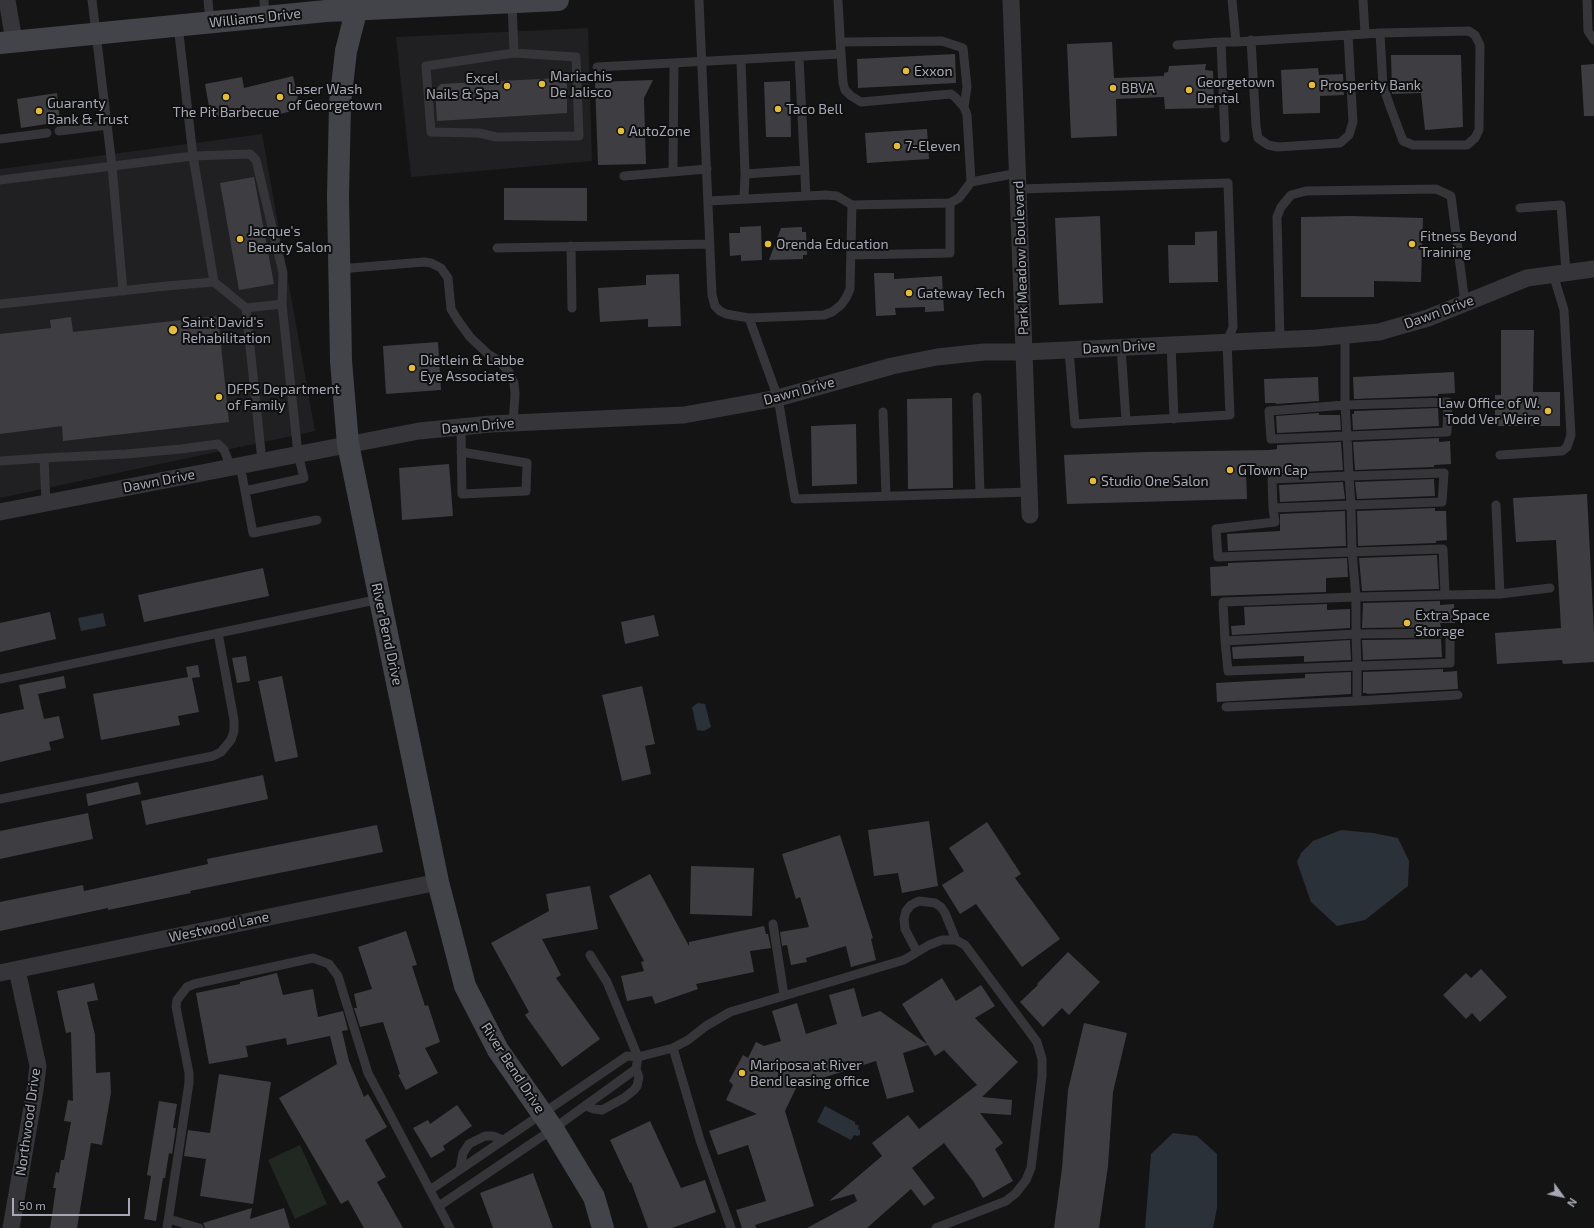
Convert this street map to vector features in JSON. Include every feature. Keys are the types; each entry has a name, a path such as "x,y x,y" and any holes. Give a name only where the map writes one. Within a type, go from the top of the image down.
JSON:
{"street":[{"path":"7,0 7,42"},
{"name":"Williams Drive","path":"7,42 210,22 264,8 558,0"},
{"name":"Park Meadow Boulevard","path":"1011,0 1030,515"},
{"name":"River Bend Drive","path":"357,5 346,50 340,104 338,197 341,361 348,444 438,882 465,986 498,1050 548,1121 594,1197 603,1228"},
{"name":"Dawn Drive","path":"0,512 419,431 513,423 684,415 778,398 892,366 930,358 984,352 1025,352 1280,340 1379,332 1428,318 1527,278 1594,269"},
{"name":"Westwood Lane","path":"0,973 438,882"},
{"name":"Northwood Drive","path":"12,1228 38,1066 17,970"}],"lane":[{"path":"92,0 108,125 123,291"},
{"path":"208,0 210,22"},
{"path":"698,0 712,295 715,306 726,314 749,318 824,315 841,306 850,289 852,205"},
{"path":"708,201 826,195 837,196 852,205 950,203 959,198 971,182 967,115 964,107 951,94 861,102 850,96 843,83 838,0"},
{"path":"1232,0 1236,42"},
{"path":"1363,0 1365,34"},
{"path":"1587,0 1588,31 1594,40"},
{"path":"512,2 514,53"},
{"path":"178,25 193,156 214,282 246,308 262,461"},
{"path":"1177,45 1348,34 1365,34 1380,33 1469,31 1476,35 1480,45 1479,130 1475,138 1467,145 1413,145 1403,141 1384,86 1380,33"},
{"path":"1251,40 1258,138 1268,144 1278,147 1332,144 1340,143 1349,135 1353,122 1348,34"},
{"path":"840,42 942,42 963,48 967,88 964,107"},
{"path":"1222,42 1225,138"},
{"path":"514,53 576,57 579,136 496,138 480,133 432,132 426,66 514,53"},
{"path":"598,67 701,63 841,54"},
{"path":"799,57 806,196"},
{"path":"741,60 745,174 744,199"},
{"path":"673,172 674,64"},
{"path":"59,131 108,125"},
{"path":"0,139 47,133"},
{"path":"0,180 193,156 250,154 256,160 283,274 282,304 298,454 304,478 245,491"},
{"path":"624,176 706,169"},
{"path":"745,174 804,170"},
{"path":"971,182 1228,183 1233,327 1227,342 1230,415 1074,424 1070,350"},
{"path":"1280,340 1277,217 1280,207 1291,195 1306,191 1436,189 1451,196 1465,303"},
{"path":"851,255 950,253 950,203"},
{"path":"1500,455 1562,451 1567,447 1571,435 1564,310 1559,273 1561,205 1520,208"},
{"path":"497,248 710,244"},
{"path":"571,246 572,308"},
{"path":"339,269 424,262 431,263 441,268 448,278 451,309 457,319 470,337 488,354 498,360 509,372 514,383 515,394 513,423"},
{"path":"0,304 214,282"},
{"path":"246,308 282,304"},
{"path":"749,318 778,398 794,499 1030,492"},
{"path":"1345,335 1345,405 1351,505 1352,552 1356,597 1357,701"},
{"path":"1171,344 1174,419"},
{"path":"1121,347 1126,421"},
{"path":"977,397 980,493"},
{"path":"1448,402 1447,432 1271,439 1270,411 1345,405 1448,402"},
{"path":"882,412 886,496"},
{"path":"461,427 461,452 462,494 526,491 527,463 461,452"},
{"path":"0,461 180,450 218,444 235,466 245,491 253,532 317,520"},
{"path":"44,458 46,503"},
{"path":"1273,508 1442,502 1444,473 1272,479 1273,508 1275,522 1216,529 1218,558 1444,549 1445,595"},
{"path":"1496,505 1500,594"},
{"path":"1225,641 1356,634 1450,633 1450,663 1228,671 1225,641 1223,602 1500,594 1550,588"},
{"path":"0,679 380,599"},
{"path":"0,799 206,758 221,752 231,740 234,731 234,720 218,633"},
{"path":"1226,707 1458,695"},
{"path":"917,952 905,929 904,919 906,911 911,905 919,901 935,903 941,907 956,940"},
{"path":"773,924 784,995"},
{"path":"439,1206 548,1121 627,1056 638,1057 673,1048 688,1040 706,1026 730,1012 904,960 929,945 942,940 956,940 965,945 1037,1042 1042,1059 1042,1076 1031,1168 1026,1180 1016,1193 1006,1201 936,1228"},
{"path":"586,1106 602,1110 624,1098 637,1086 639,1077 636,1069 638,1057 607,982 590,955"},
{"path":"199,1228 168,1223 189,1083 189,1073 176,1007 177,1000 187,987 194,984 313,958 329,964 338,976 368,1073 450,1228"},
{"path":"673,1048 700,1140 731,1228"},
{"path":"430,1190 503,1140 586,1106 636,1069"},
{"path":"460,1170 463,1153 469,1144 485,1136 493,1136 503,1140"}],"shaded area":[{"path":"588,28 592,161 411,177 396,37"},
{"path":"262,134 315,431 0,498 0,169"},
{"path":"103,613 106,626 81,631 78,618"},
{"path":"698,703 705,704 711,727 704,731 697,730 692,707"},
{"path":"1341,830 1373,833 1398,838 1409,861 1408,886 1365,920 1337,926 1311,902 1297,862 1301,853 1313,841"},
{"path":"825,1106 855,1122 855,1124 859,1126 858,1129 860,1130 860,1135 854,1135 851,1140 817,1122"},
{"path":"1173,1133 1197,1136 1217,1154 1217,1208 1213,1228 1145,1228 1151,1154"},
{"path":"300,1145 327,1204 295,1219 268,1160"}],"building":[{"name":"BBVA","path":"1112,42 1114,78 1164,76 1164,73 1168,72 1169,66 1206,64 1205,70 1213,71 1214,108 1165,109 1164,97 1116,99 1117,136 1071,138 1067,44"},
{"name":"Exxon","path":"955,54 956,83 858,88 857,59"},
{"path":"1391,55 1461,55 1463,127 1425,130 1421,93 1392,94"},
{"path":"1594,64 1594,116 1584,116 1581,65"},
{"name":"Prosperity Bank","path":"1318,68 1319,75 1343,74 1344,95 1320,96 1320,113 1283,114 1281,70"},
{"path":"293,76 300,109 268,117 266,108 211,118 205,84 242,77 244,88"},
{"path":"560,78 567,84 567,113 437,121 435,90 441,84"},
{"name":"AutoZone","path":"653,80 644,98 646,164 598,165 595,82"},
{"name":"Taco Bell","path":"790,81 791,137 766,137 764,82"},
{"name":"Guaranty Bank & Trust","path":"57,93 60,122 21,128 17,99"},
{"name":"7-Eleven","path":"927,129 929,159 867,163 865,133"},
{"path":"254,177 274,284 239,290 220,183"},
{"path":"504,188 587,188 587,221 504,220"},
{"path":"1100,216 1103,303 1059,305 1055,218"},
{"path":"1350,216 1423,218 1421,282 1374,281 1374,297 1301,297 1301,217"},
{"path":"761,226 762,260 741,261 741,255 730,256 729,233 740,233 740,227"},
{"path":"802,227 802,232 806,232 807,255 803,255 803,259 769,260 781,228"},
{"path":"1217,231 1218,282 1169,283 1168,245 1195,245 1195,232"},
{"name":"Gateway Tech","path":"874,273 894,273 894,279 942,276 944,311 925,312 925,307 895,308 896,315 876,316"},
{"path":"679,274 681,326 648,327 648,319 600,322 598,288 646,285 646,275"},
{"path":"218,316 229,422 63,441 62,426 0,434 0,334 51,328 50,320 71,317 73,332"},
{"path":"1501,330 1534,330 1533,392 1560,392 1560,426 1495,426 1495,395 1501,395"},
{"name":"Dietlein & Labbe Eye Associates","path":"438,342 441,390 386,394 383,346"},
{"path":"1454,372 1455,393 1438,394 1438,396 1354,399 1353,377"},
{"path":"1318,377 1319,401 1276,404 1265,403 1264,379"},
{"path":"952,398 953,488 908,489 907,399"},
{"path":"1438,408 1439,426 1353,430 1352,414 1354,414 1354,411"},
{"path":"1319,413 1319,415 1340,415 1341,430 1277,433 1276,416"},
{"path":"856,424 857,484 812,486 811,426"},
{"path":"1439,438 1439,442 1450,441 1451,464 1434,465 1434,467 1355,470 1353,442"},
{"path":"1341,442 1343,470 1279,473 1279,470 1246,471 1247,499 1067,504 1064,455 1269,450 1277,449 1277,445"},
{"path":"449,464 453,516 402,520 399,468"},
{"path":"1434,479 1435,496 1357,499 1355,482"},
{"path":"1343,482 1345,499 1280,502 1279,485"},
{"path":"1587,494 1594,633 1594,662 1563,664 1562,660 1497,664 1495,633 1561,628 1556,540 1516,542 1513,498"},
{"path":"1435,508 1435,511 1446,511 1447,540 1436,541 1436,543 1358,546 1357,511"},
{"path":"1345,511 1346,546 1228,551 1227,534 1280,531 1280,514"},
{"path":"1437,555 1439,589 1362,591 1359,558"},
{"path":"1347,558 1348,577 1326,578 1326,592 1211,596 1210,567 1228,566 1228,563"},
{"path":"263,568 269,596 144,622 138,595"},
{"path":"1440,601 1440,605 1454,604 1455,623 1440,623 1441,627 1362,628 1363,603"},
{"path":"1327,604 1327,610 1350,609 1350,628 1232,635 1231,626 1245,625 1244,607"},
{"path":"50,612 56,639 0,652 0,623"},
{"path":"654,615 659,636 625,644 621,622"},
{"path":"1441,639 1442,657 1363,660 1362,640"},
{"path":"1350,640 1351,660 1304,662 1304,656 1233,659 1232,647"},
{"path":"246,656 250,681 237,683 232,658"},
{"path":"198,665 200,677 192,678 199,712 178,716 180,725 101,740 93,694 188,677 186,667"},
{"path":"1443,669 1443,672 1457,671 1458,689 1363,693 1363,672"},
{"path":"1351,672 1351,694 1217,702 1216,683 1305,678 1305,674"},
{"path":"64,676 66,688 38,694 44,719 59,716 64,738 49,742 51,750 0,762 0,714 24,709 19,685"},
{"path":"282,676 298,757 275,762 258,681"},
{"path":"642,686 655,744 645,746 651,774 622,781 602,695"},
{"path":"263,775 268,799 146,825 141,801"},
{"path":"138,782 141,794 88,806 86,794"},
{"path":"88,813 93,839 0,859 0,831"},
{"path":"929,821 938,886 902,893 898,873 874,876 868,830"},
{"path":"987,822 1021,874 1015,878 1060,939 1022,967 976,904 960,914 942,885 964,871 949,848"},
{"path":"377,825 383,852 190,891 191,893 108,910 108,908 0,931 0,902 83,885 84,891 208,864 207,859"},
{"path":"840,835 873,938 871,939 876,960 851,967 846,946 806,958 807,962 791,965 787,945 782,946 780,932 809,927 800,897 796,899 782,854"},
{"path":"691,866 754,868 752,916 690,914"},
{"path":"650,874 689,946 689,942 764,926 766,934 768,934 771,948 750,951 754,972 696,984 698,989 655,1004 652,996 627,1001 621,976 644,971 641,962 644,961 609,896"},
{"path":"590,886 598,929 542,939 561,975 556,978 600,1039 562,1067 525,1015 529,1012 491,943 549,911 546,894"},
{"path":"406,931 417,965 412,966 425,1006 428,1005 440,1042 425,1048 438,1073 406,1090 398,1075 400,1074 383,1022 360,1027 354,1008 357,1008 354,994 372,989 358,947"},
{"path":"1068,952 1100,982 1069,1015 1062,1008 1043,1027 1020,1002 1038,985 1037,984"},
{"path":"1481,969 1507,997 1480,1022 1472,1013 1466,1019 1443,995 1466,973 1471,978"},
{"path":"277,973 283,995 313,989 318,1017 343,1011 348,1030 342,1031 349,1061 364,1097 368,1094 387,1127 365,1140 386,1177 377,1182 403,1228 364,1228 348,1200 341,1204 279,1098 337,1064 330,1036 287,1045 286,1038 246,1046 248,1057 209,1064 196,993 240,984 240,982"},
{"path":"942,978 956,1001 981,985 995,1006 975,1018 1018,1062 982,1097 1012,1100 1011,1115 980,1113 1003,1143 995,1149 1013,1181 983,1198 973,1181 944,1143 912,1168 935,1198 924,1206 911,1189 867,1228 807,1228 857,1201 854,1194 829,1201 882,1156 872,1143 908,1115 919,1129 977,1085 944,1050 935,1056 928,1045 903,1053 914,1092 887,1099 876,1061 797,1086 785,1111 814,1206 755,1225 756,1228 742,1228 736,1210 766,1201 748,1145 718,1155 709,1131 757,1114 726,1100 733,1085 729,1081 743,1055 748,1058 756,1042 764,1046 781,1041 772,1011 797,1003 806,1034 837,1024 829,995 854,988 862,1017 880,1011 927,1044 902,1004"},
{"path":"94,983 98,1000 87,1002 95,1035 96,1073 110,1072 111,1093 102,1145 91,1143 77,1228 50,1228 56,1188 53,1188 56,1172 59,1173 61,1160 64,1160 71,1122 64,1121 68,1100 73,1101 71,1032 66,1033 57,991"},
{"path":"1084,1023 1127,1033 1113,1092 1108,1166 1099,1228 1054,1228 1062,1168 1068,1090"},
{"path":"219,1074 271,1082 253,1204 200,1196 206,1159 184,1156 188,1130 210,1133"},
{"path":"159,1101 177,1104 173,1128 176,1128 172,1154 169,1153 165,1178 163,1178 156,1221 144,1219 151,1176 147,1175"},
{"path":"457,1105 472,1126 443,1146 445,1150 431,1158 413,1128 428,1120 430,1124"},
{"path":"650,1121 681,1188 705,1180 716,1212 672,1228 648,1228 631,1182 630,1183 610,1140"},
{"path":"533,1173 553,1228 493,1228 480,1193"},
{"path":"252,1208 250,1219 284,1208 290,1228 205,1228 203,1223"}],"place":[{"name":"Exxon","path":"906,71"},
{"name":"Mariachis De Jalisco","path":"542,84"},
{"name":"Prosperity Bank","path":"1312,85"},
{"name":"Excel Nails & Spa","path":"507,86"},
{"name":"BBVA","path":"1113,88"},
{"name":"Georgetown Dental","path":"1189,90"},
{"name":"The Pit Barbecue","path":"226,97"},
{"name":"Laser Wash of Georgetown","path":"280,97"},
{"name":"Taco Bell","path":"778,109"},
{"name":"Guaranty Bank & Trust","path":"39,111"},
{"name":"AutoZone","path":"621,131"},
{"name":"7-Eleven","path":"897,146"},
{"name":"Jacque's Beauty Salon","path":"240,239"},
{"name":"Orenda Education","path":"768,244"},
{"name":"Fitness Beyond Training","path":"1412,244"},
{"name":"Gateway Tech","path":"909,293"},
{"name":"Saint David's Rehabilitation","path":"173,330"},
{"name":"Dietlein & Labbe Eye Associates","path":"412,368"},
{"name":"DFPS Department of Family","path":"219,397"},
{"name":"Law Office of W. Todd Ver Weire","path":"1548,411"},
{"name":"GTown Cap","path":"1230,470"},
{"name":"Studio One Salon","path":"1093,481"},
{"name":"Extra Space Storage","path":"1407,623"},
{"name":"Mariposa at River Bend leasing office","path":"742,1073"}]}
